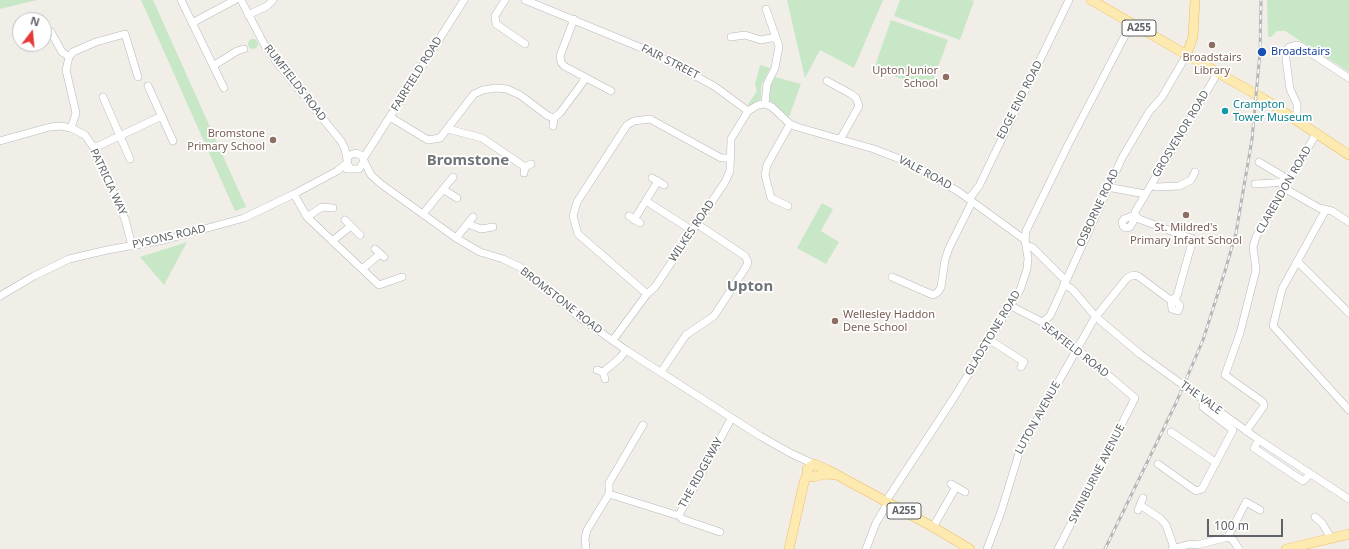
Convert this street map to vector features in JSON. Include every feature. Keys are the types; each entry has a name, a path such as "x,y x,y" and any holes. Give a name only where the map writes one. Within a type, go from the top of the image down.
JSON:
{"main road":[{"name":"A255","path":"1091,0 1217,74 1296,116 1316,134 1348,151"},
{"path":"1186,56 1193,37 1195,0"},
{"name":"A255","path":"813,471 837,475 886,504 933,527 970,549"},
{"path":"788,549 801,494 813,471"},
{"path":"1286,549 1349,534"}],"street":[{"path":"181,0 224,88"},
{"path":"192,23 235,0"},
{"name":"RUMFIELDS ROAD","path":"241,0 264,44 278,64 341,141 364,160"},
{"path":"248,15 267,6 273,0"},
{"name":"FAIRFIELD ROAD","path":"369,147 350,155 351,165 364,160 369,147 390,117 464,0"},
{"path":"505,0 497,13 495,20 511,38 525,44"},
{"name":"FAIR STREET","path":"525,0 650,51 714,86 748,111"},
{"name":"EDGE END ROAD","path":"892,277 933,295 938,292 941,287 945,260 949,248 978,186 1026,92 1069,0"},
{"path":"765,104 767,84 775,68 779,46 776,37 773,14 766,8"},
{"path":"574,19 560,56 561,62 564,66 611,91"},
{"name":"GLADSTONE ROAD","path":"866,549 873,530 886,504 1020,290 1027,269 1028,258 1025,243 1026,232 1068,145 1131,24"},
{"path":"52,34 62,52 69,57"},
{"path":"71,128 76,113 66,70 69,57 79,48 125,34 138,77"},
{"path":"731,37 745,36 761,40 776,37"},
{"path":"1296,116 1297,104 1287,78 1286,53 1290,47 1296,45 1300,46 1349,78"},
{"path":"214,66 237,51 244,49"},
{"name":"OSBORNE ROAD","path":"1042,322 1050,316 1107,187 1122,158 1146,118 1162,97 1186,56"},
{"name":"GROSVENOR ROAD","path":"1173,299 1178,296 1194,240 1135,216 1135,212 1217,74"},
{"path":"553,126 554,118 560,113 586,78"},
{"path":"831,82 856,98 859,106 841,138"},
{"path":"148,86 173,141"},
{"path":"390,117 428,140 440,138 474,94 483,90 496,88 507,89 520,95 548,116 554,118"},
{"path":"104,98 130,159"},
{"path":"748,111 758,104 765,104 772,107 790,124 765,170 769,200 788,206"},
{"name":"WILKES ROAD","path":"613,340 647,294 655,287 725,182 730,171 731,139 748,111"},
{"path":"94,148 162,116"},
{"path":"647,294 578,234 573,216 576,202 627,125 634,120 650,119 721,158 730,158"},
{"name":"VALE ROAD","path":"790,124 841,138 910,163 959,192 1032,247 1065,283"},
{"name":"PATRICIA WAY","path":"0,141 50,127 61,126 71,128 85,135 94,148 125,219 132,246"},
{"path":"448,129 482,138 527,168"},
{"name":"CLARENDON ROAD","path":"1246,431 1264,406 1264,402 1225,375 1240,333 1256,270 1253,247 1256,237 1316,134"},
{"name":"RUMFIELDS ROAD","path":"341,141 351,165"},
{"name":"BROMSTONE ROAD","path":"364,160 371,175"},
{"path":"1259,162 1319,208 1332,211 1349,222"},
{"name":"PYSONS ROAD","path":"0,296 34,276 69,259 164,240 244,218 351,165"},
{"name":"BROMSTONE ROAD","path":"351,165 371,175 456,238 480,252 503,259 520,268 579,317 626,350 731,419 792,454 813,471"},
{"path":"1150,186 1179,186 1191,180 1195,172"},
{"path":"422,214 444,190 453,177"},
{"path":"634,220 658,181"},
{"path":"1255,184 1287,183"},
{"path":"1107,187 1145,194"},
{"path":"444,190 457,198"},
{"path":"294,194 307,217 379,285 402,277"},
{"path":"646,201 745,256 748,262 714,316 686,335 661,372"},
{"path":"307,217 322,207 333,208"},
{"path":"1326,210 1282,289 1273,326 1349,410"},
{"path":"456,238 473,217"},
{"path":"345,220 360,235"},
{"path":"468,224 481,229 493,227"},
{"path":"332,242 351,226"},
{"path":"362,269 379,253"},
{"path":"1297,261 1349,314"},
{"name":"LUTON AVENUE","path":"987,549 1001,512 1020,450 1096,317 1127,278 1133,275 1138,276 1173,299"},
{"name":"THE VALE","path":"1065,283 1096,317 1140,354 1246,431 1349,499"},
{"name":"SEAFIELD ROAD","path":"1011,306 1042,322 1047,328 1062,336 1136,398"},
{"path":"990,340 1024,362 1021,367"},
{"path":"605,380 600,371 620,358 626,350"},
{"name":"SWINBURNE AVENUE","path":"1058,549 1136,398"},
{"path":"1158,464 1196,491 1202,489 1232,432 1232,427 1203,407 1203,400"},
{"name":"THE RIDGEWAY","path":"609,494 676,515 679,514 731,419"},
{"path":"586,549 585,538 587,530 609,494 610,483 643,430"},
{"path":"1171,432 1215,462"},
{"path":"933,527 953,485 965,492"},
{"path":"1228,537 1246,502 1260,510"},
{"path":"1140,504 1161,518 1166,525 1173,549 1190,544 1197,545 1228,537 1233,540 1239,549"},
{"path":"679,514 682,518 717,527"},
{"path":"1315,517 1322,523 1331,538"}],"green space":[{"path":"0,0 37,0 0,9"},
{"path":"141,0 153,0 246,207 235,211"},
{"path":"787,0 883,0 854,68 820,50 805,78"},
{"path":"900,0 974,1 960,40 894,16"},
{"path":"1267,0 1349,0 1349,72 1285,31 1277,31 1271,37 1268,37"},
{"path":"891,20 948,40 930,89 874,69"},
{"path":"253,39 258,44 253,49 248,44"},
{"path":"760,65 770,68 761,86 761,98 758,102 747,106 757,91 755,85"},
{"path":"775,77 801,84 789,117 769,100 770,86"},
{"path":"822,203 833,209 821,231 839,242 826,264 797,248"},
{"path":"187,242 164,285 140,257"}],"railway":[{"path":"1105,549 1176,403 1203,340 1236,233 1252,139 1260,52 1261,0"}],"place":[{"name":"Broadstairs Library","path":"1212,45"},
{"name":"Broadstairs","path":"1262,52"},
{"name":"Upton Junior School","path":"946,77"},
{"name":"Crampton Tower Museum","path":"1225,111"},
{"name":"Bromstone Primary School","path":"273,140"},
{"name":"St. Mildred's Primary Infant School","path":"1186,215"},
{"name":"Wellesley Haddon Dene School","path":"835,321"}],"district":[{"name":"Bromstone","path":"468,161"},
{"name":"Upton","path":"750,287"}]}
